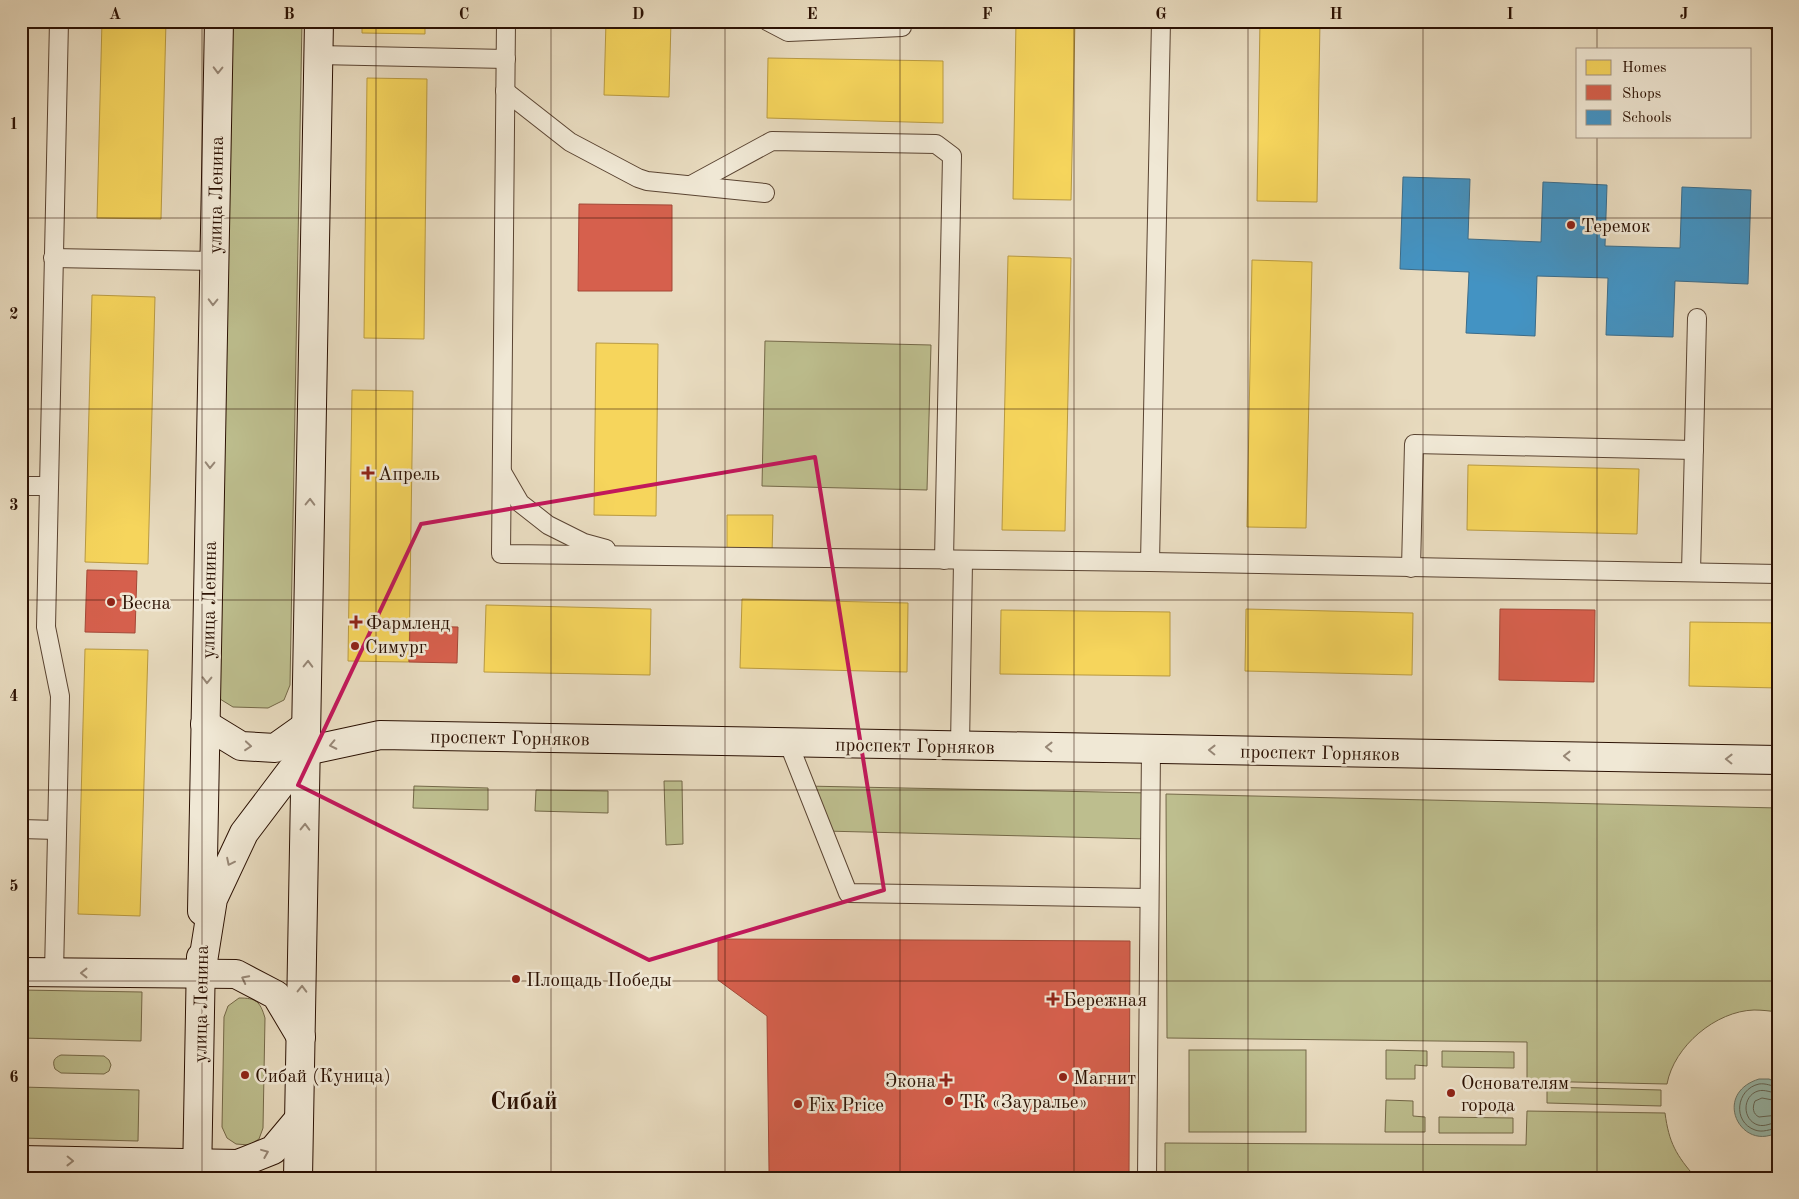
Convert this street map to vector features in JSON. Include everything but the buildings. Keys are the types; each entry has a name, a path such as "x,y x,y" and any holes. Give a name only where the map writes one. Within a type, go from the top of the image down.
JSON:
{"main road":[{"name":"улица Ленина","path":"199,1173 218,21"},
{"path":"298,1178 319,21"},
{"path":"206,724 241,746 275,748 306,739"},
{"name":"проспект Горняков","path":"306,739 380,735 1778,760"},
{"path":"201,974 213,898 244,833 306,739"},
{"path":"21,972 236,974 276,995 301,1037"},
{"path":"21,1160 199,1173 238,1164 273,1150 299,1119"}],"lane":[{"path":"54,973 60,696 46,627 59,21"},
{"path":"506,21 500,554 1150,562 1778,574"},
{"path":"767,21 788,32 902,26"},
{"path":"1150,562 1161,21"},
{"path":"318,55 506,59"},
{"path":"505,91 570,142 638,178 647,181 765,193"},
{"path":"691,185 772,141 936,144 952,156 944,560"},
{"path":"53,258 214,260"},
{"path":"1691,572 1697,318"},
{"path":"1411,568 1414,444 1694,450"},
{"path":"502,472 520,503 548,525 584,544 629,556"},
{"path":"21,486 48,486"},
{"path":"960,746 963,561"},
{"path":"788,742 848,893 1149,898"},
{"path":"1146,1178 1151,749"},
{"path":"21,829 57,830"}],"highlighted area":[{"path":"815,457 884,890 649,960 298,785 421,524"}],"green space":[{"path":"228,21 302,21 290,685 284,700 268,708 233,707 220,699"},
{"path":"765,341 931,345 927,490 762,486"},
{"path":"664,781 682,781 683,844 666,845"},
{"path":"414,786 488,788 488,810 413,808"},
{"path":"805,786 1150,793 1149,839 824,831"},
{"path":"536,790 608,791 608,813 535,811"},
{"path":"1166,794 1778,808 1778,1012 1754,1010 1740,1012 1712,1024 1699,1033 1678,1057 1671,1070 1667,1084 1527,1081 1527,1042 1167,1038"},
{"path":"21,990 142,992 141,1041 21,1038"},
{"path":"239,998 250,999 259,1004 265,1018 263,1128 259,1139 249,1145 236,1144 227,1138 222,1127 224,1017 228,1006"},
{"path":"1189,1050 1306,1050 1306,1132 1189,1132"},
{"path":"1386,1050 1427,1051 1427,1066 1415,1065 1415,1079 1386,1079"},
{"path":"1442,1051 1514,1052 1514,1068 1442,1067"},
{"path":"61,1055 104,1056 111,1065 109,1071 104,1074 61,1073 55,1069 54,1062"},
{"path":"21,1087 139,1090 138,1141 21,1138"},
{"path":"1547,1087 1661,1090 1661,1106 1547,1103"},
{"path":"1386,1100 1413,1101 1413,1116 1425,1117 1425,1132 1385,1132"},
{"path":"1527,1111 1665,1113 1674,1148 1696,1178 1165,1178 1165,1143 1526,1145"},
{"path":"1439,1117 1513,1118 1513,1133 1439,1133"}],"water":[{"path":"1759,1079 1769,1079 1778,1083 1778,1132 1765,1136 1753,1135 1743,1128 1737,1119 1734,1108 1737,1097 1745,1086"}],"place":[{"name":"Теремок","path":"1571,225"},
{"name":"Апрель","path":"368,473"},
{"name":"Весна","path":"111,602"},
{"name":"Фармленд","path":"356,622"},
{"name":"Симург","path":"355,646"},
{"name":"Площадь Победы","path":"516,979"},
{"name":"Бережная","path":"1053,999"},
{"name":"Сибай (Куница)","path":"245,1075"},
{"name":"Магнит","path":"1063,1077"},
{"name":"Экона","path":"946,1080"},
{"name":"Основателям города","path":"1451,1093"},
{"name":"ТК «Зауралье»","path":"949,1101"},
{"name":"Fix Price","path":"798,1104"}],"district":[{"name":"Сибай","path":"524,1101"}]}
